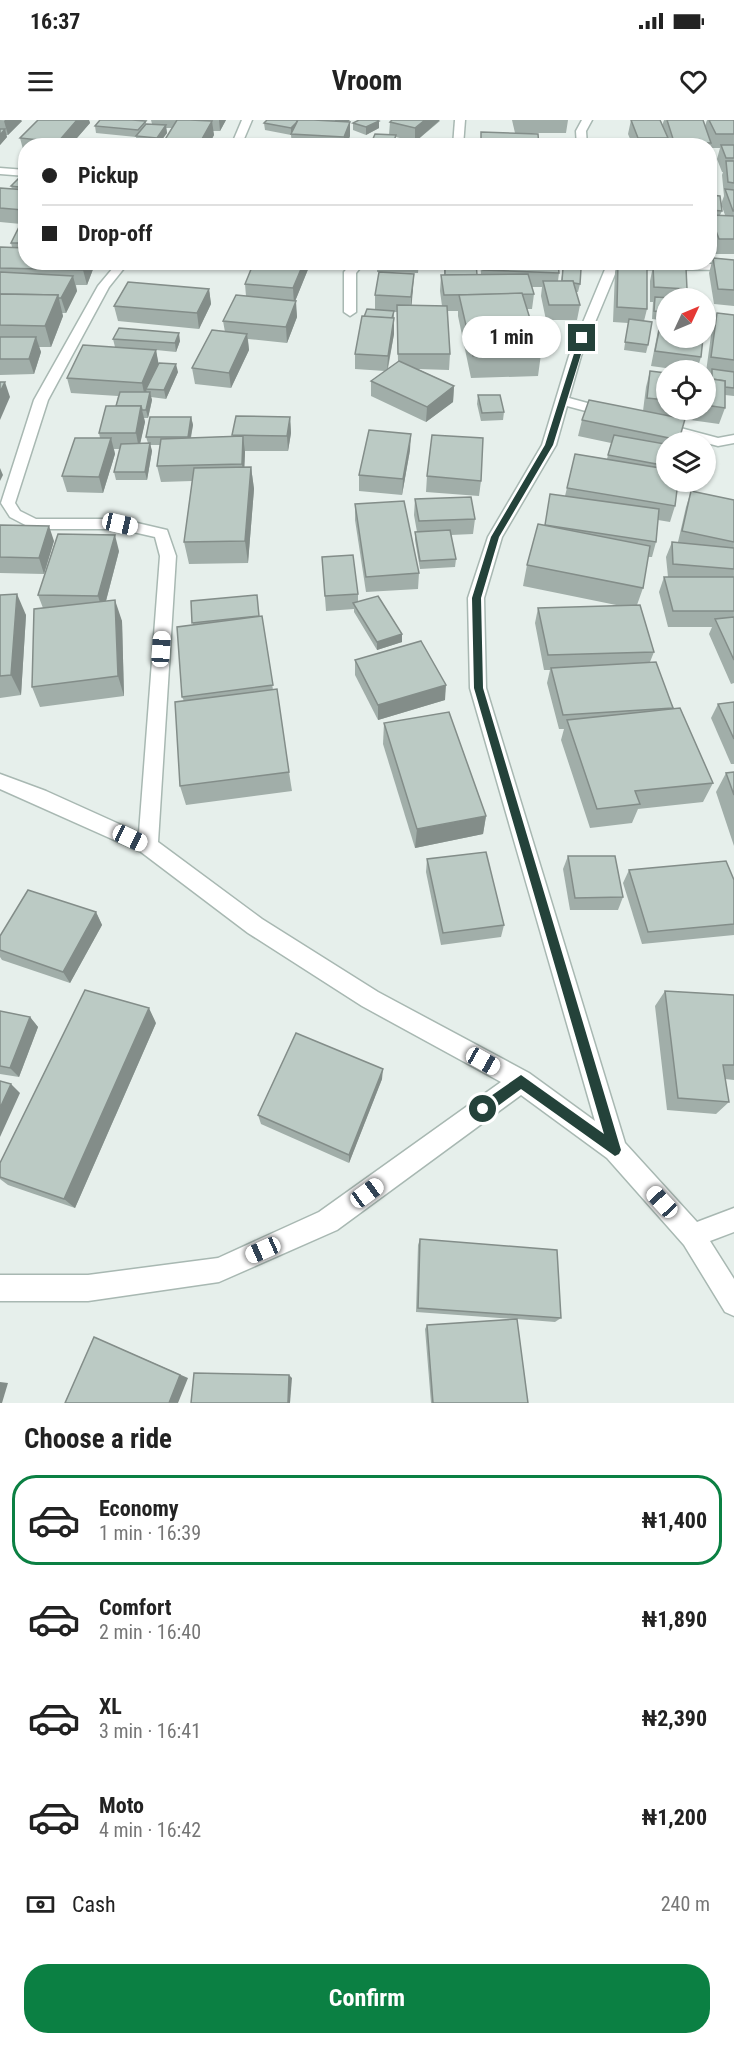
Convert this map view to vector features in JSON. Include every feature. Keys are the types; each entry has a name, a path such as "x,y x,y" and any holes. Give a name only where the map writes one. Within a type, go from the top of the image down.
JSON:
{"street":[{"path":"239,138 247,120"},
{"path":"458,138 459,120"},
{"path":"581,138 581,131 587,120"},
{"path":"0,171 18,172"},
{"path":"717,267 734,267"},
{"path":"118,270 105,286 41,400 8,502 15,514 33,524 120,524 162,534 168,556 148,846"},
{"path":"350,312 350,272 352,270"},
{"path":"608,270 575,356 564,401 549,445 495,537 476,598 478,688 615,1150"},
{"path":"564,401 619,416"},
{"path":"641,422 718,442 734,439"},
{"path":"0,781 39,796 148,846 255,926 370,999 521,1081 615,1150 693,1236 734,1303"},
{"path":"0,1288 88,1288 219,1270 328,1221 521,1081"},
{"path":"693,1236 734,1220"}],"building":[{"path":"38,120 77,120 61,138 20,138"},
{"path":"100,120 146,121 138,130 95,126"},
{"path":"177,120 212,121 202,138 166,138"},
{"path":"267,120 298,120 291,128 264,123"},
{"path":"298,120 350,122 344,137 291,134"},
{"path":"359,120 379,121 366,127 353,123"},
{"path":"392,120 425,120 415,128 390,122"},
{"path":"631,120 660,120 668,138 638,138"},
{"path":"667,120 703,120 709,138 673,138"},
{"path":"709,120 734,120 734,134 716,134"},
{"path":"146,124 166,125 157,138 136,136"},
{"path":"481,132 538,134 538,138 481,138"},
{"path":"375,134 396,135 395,138 373,138"},
{"path":"721,145 734,145 734,158 726,158"},
{"path":"726,161 734,161 734,183 728,182"},
{"path":"18,179 18,187 11,186"},
{"path":"0,188 18,189 18,210 0,208"},
{"path":"725,189 734,190 734,211 733,211"},
{"path":"717,196 720,196 722,211 717,211"},
{"path":"717,215 734,216 734,239 719,239"},
{"path":"18,229 18,243 11,243"},
{"path":"0,247 18,248 18,268 0,268"},
{"path":"717,258 734,260 734,290 718,289 715,270 717,270"},
{"path":"251,270 301,270 293,288 245,284"},
{"path":"445,270 477,270 477,275 445,275"},
{"path":"483,270 559,270 559,273"},
{"path":"563,270 581,270 580,284 573,281 562,281"},
{"path":"618,270 647,270 647,309 617,307"},
{"path":"653,270 686,270 687,288 654,287"},
{"path":"0,272 73,276 61,298 58,298 58,295 0,294"},
{"path":"379,272 414,274 411,297 375,295"},
{"path":"528,274 534,294 444,295 441,275"},
{"path":"543,281 573,281 580,305 549,305"},
{"path":"128,282 209,289 197,313 114,306"},
{"path":"522,293 541,354 473,356 459,295"},
{"path":"0,294 58,295 45,326 0,325"},
{"path":"236,295 296,301 286,327 223,321"},
{"path":"397,305 447,306 450,354 398,354"},
{"path":"367,309 394,311 392,318 364,317"},
{"path":"717,313 734,315 734,360 711,357 712,348 716,348"},
{"path":"362,316 394,318 388,356 355,354"},
{"path":"629,319 652,322 648,345 625,342"},
{"path":"119,328 179,333 175,343 113,339"},
{"path":"212,330 247,334 229,373 192,368"},
{"path":"0,337 36,337 29,359 0,359"},
{"path":"83,345 156,350 142,383 67,378"},
{"path":"656,346 656,348 702,348 701,357 655,351"},
{"path":"399,361 454,386 427,407 371,381"},
{"path":"159,363 176,364 164,390 146,389"},
{"path":"716,370 734,372 734,388 725,387 725,381 716,380"},
{"path":"650,371 656,372 656,399 647,398"},
{"path":"716,380 725,381 725,408 716,407"},
{"path":"0,382 5,382 0,392"},
{"path":"120,392 150,392 146,410 142,410 141,406 116,406"},
{"path":"478,395 500,395 504,412 482,413"},
{"path":"589,400 656,413 656,420 685,420 681,432 656,432 656,435 582,420"},
{"path":"106,406 141,406 136,433 99,433"},
{"path":"236,416 290,417 287,436 232,435"},
{"path":"150,417 191,417 188,437 146,437"},
{"path":"369,430 411,434 403,479 359,475"},
{"path":"432,435 483,438 481,481 427,476"},
{"path":"614,435 656,442 656,464 608,455"},
{"path":"243,436 242,464 157,466 161,439"},
{"path":"75,438 111,438 99,477 62,476"},
{"path":"150,443 145,472 114,472 121,444"},
{"path":"575,454 656,467 656,492 677,492 675,506 567,488"},
{"path":"251,467 245,541 184,542 194,468"},
{"path":"691,492 734,500 734,542 682,531"},
{"path":"550,494 659,509 656,542 545,525"},
{"path":"471,497 475,519 419,521 415,499"},
{"path":"404,501 419,573 366,577 355,504"},
{"path":"538,524 650,546 643,588 527,565"},
{"path":"0,525 49,526 39,558 0,557"},
{"path":"450,530 456,559 420,561 415,532"},
{"path":"58,534 115,535 98,596 38,595"},
{"path":"672,542 734,548 734,569 673,564"},
{"path":"353,555 358,594 325,596 322,557"},
{"path":"664,577 734,577 734,611 673,611"},
{"path":"17,594 11,675 0,676 0,595"},
{"path":"257,595 259,616 192,623 191,601"},
{"path":"378,596 402,634 377,642 353,603"},
{"path":"115,600 118,676 32,687 34,609"},
{"path":"640,605 654,652 548,655 538,608"},
{"path":"262,616 273,685 182,697 177,627"},
{"path":"734,617 734,660 715,619"},
{"path":"421,641 446,685 378,705 355,660"},
{"path":"656,662 673,708 563,715 551,668"},
{"path":"277,689 289,772 180,786 175,702"},
{"path":"734,702 734,739 718,704"},
{"path":"680,708 713,783 635,791 640,804 597,809 567,720"},
{"path":"449,712 486,816 417,829 384,723"},
{"path":"734,772 734,795 726,773"},
{"path":"486,852 504,925 443,933 427,859"},
{"path":"568,856 615,856 623,897 575,898"},
{"path":"726,861 734,880 734,924 648,932 629,870"},
{"path":"28,890 96,912 63,972 0,950 0,936"},
{"path":"85,990 149,1008 64,1199 0,1177 0,1163"},
{"path":"665,991 734,995 734,1065 723,1065 729,1102 678,1098"},
{"path":"0,1011 30,1017 10,1068 0,1066"},
{"path":"296,1033 383,1069 349,1155 258,1115"},
{"path":"0,1081 11,1084 0,1108"},
{"path":"420,1239 557,1250 561,1318 418,1308"},
{"path":"517,1319 528,1403 433,1403 427,1325"},
{"path":"94,1337 180,1375 169,1403 65,1403"},
{"path":"194,1373 289,1375 288,1403 191,1403"}],"route":[{"path":"483,1109 521,1081 615,1150 478,688 476,598 495,537 549,445 582,338"}]}
